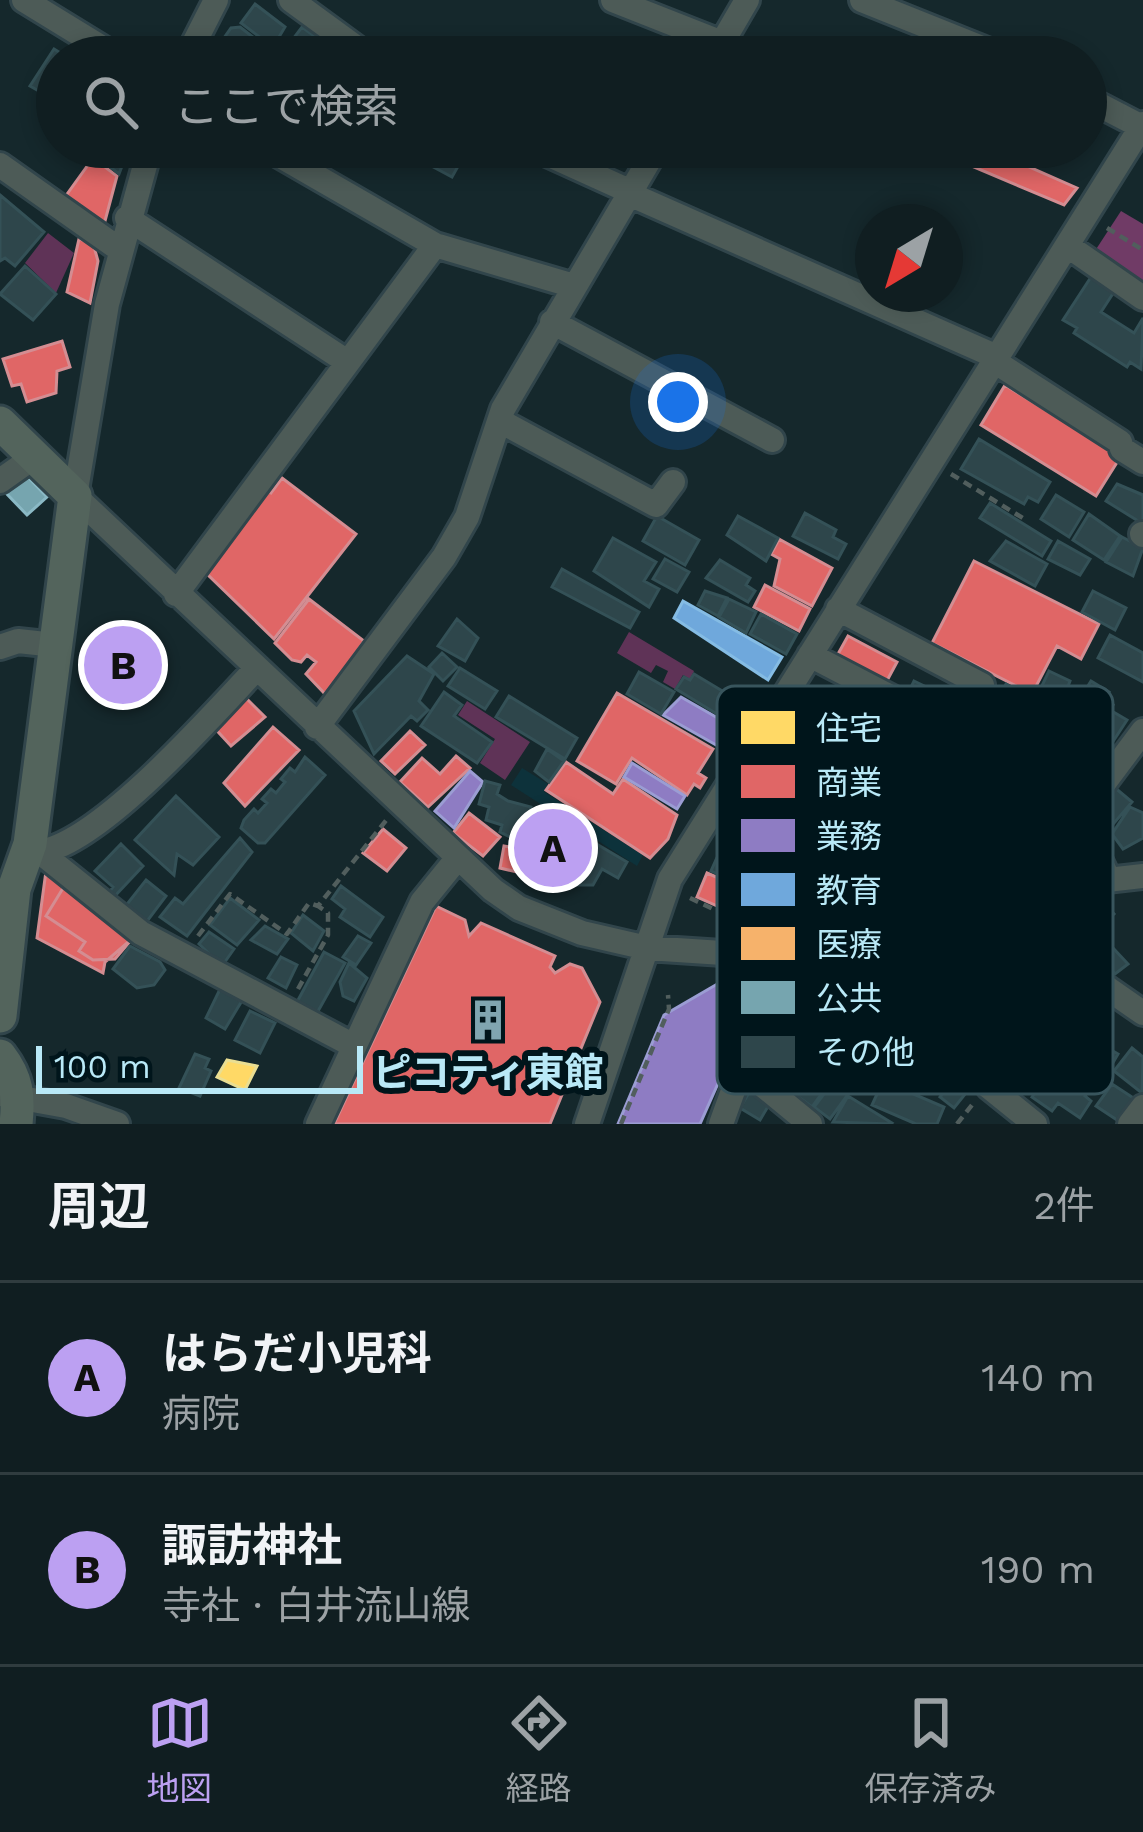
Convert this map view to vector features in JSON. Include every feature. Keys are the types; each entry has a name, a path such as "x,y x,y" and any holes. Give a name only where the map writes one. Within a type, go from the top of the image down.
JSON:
{"main road":[{"path":"0,423 75,496 0,1016"},
{"path":"0,1056 13,1072 12,1105"}],"street":[{"path":"24,0 82,36"},
{"path":"198,36 216,0"},
{"path":"291,0 340,36"},
{"path":"613,0 689,36"},
{"path":"726,36 747,0"},
{"path":"862,0 952,36"},
{"path":"791,686 1142,125 1107,108"},
{"path":"0,164 119,249"},
{"path":"143,168 119,249 75,496 456,860 519,908 582,934 647,948 717,943"},
{"path":"301,168 435,245 574,286"},
{"path":"577,168 995,359 1143,462"},
{"path":"316,727 444,557 467,517 500,421 552,322 643,168"},
{"path":"127,218 346,361"},
{"path":"176,594 435,245"},
{"path":"1068,246 1143,298"},
{"path":"552,322 772,440"},
{"path":"500,421 656,506 673,482"},
{"path":"0,481 34,457"},
{"path":"838,609 982,685"},
{"path":"0,647 17,641 55,645"},
{"path":"810,655 866,686"},
{"path":"23,856 60,848 100,822 255,670"},
{"path":"1113,770 1143,731"},
{"path":"587,1124 670,879 717,804"},
{"path":"23,856 141,933 354,1046"},
{"path":"318,1124 422,902 456,860"},
{"path":"1113,878 1143,876"},
{"path":"1113,992 1143,1013"},
{"path":"721,1124 733,1094"},
{"path":"773,1094 810,1124"},
{"path":"997,1094 1035,1124"},
{"path":"12,1105 108,1117 117,1124"},
{"path":"1130,1124 1143,1107"}],"path":[{"path":"1102,225 1143,250"},
{"path":"949,472 1026,520"},
{"path":"318,906 399,804"},
{"path":"183,956 230,894 287,934 309,903 318,906 328,913 328,934 285,1011"},
{"path":"686,896 717,915"},
{"path":"621,1124 669,1009 668,995"}],"shaded area":[{"path":"1121,211 1143,224 1143,292 1091,257"},
{"path":"48,233 74,253 56,293 25,263"},
{"path":"629,632 694,671 690,679 683,675 675,689 663,682 668,671 656,665 651,673 617,653"},
{"path":"467,701 530,742 505,780 480,763 495,739 458,715"},
{"path":"522,768 548,784 544,792 643,855 637,866 511,785"}],"building: 住宅":[{"path":"227,1060 257,1066 245,1090 217,1077"}],"building: 商業":[{"path":"86,168 106,168 117,176 105,221 98,223 65,197"},
{"path":"976,168 1032,168 1077,188 1064,205"},
{"path":"79,239 93,243 98,261 90,303 67,292"},
{"path":"62,341 70,367 57,371 56,393 27,402 21,384 12,386 3,359"},
{"path":"1005,385 1121,456 1096,496 981,425"},
{"path":"282,478 356,534 274,639 206,573 263,487 271,493"},
{"path":"779,539 832,568 812,606 774,586 780,559 771,554"},
{"path":"974,561 1099,624 1081,659 1057,646 1036,686 1016,686 932,643"},
{"path":"765,585 810,609 799,631 754,607"},
{"path":"309,599 364,641 327,696 306,674 316,662 307,655 301,662 292,660 275,643"},
{"path":"848,636 897,662 884,686 875,686 833,663"},
{"path":"241,693 265,717 231,746 209,722"},
{"path":"617,693 713,749 698,773 706,778 700,788 694,784 687,795 632,758 616,784 577,761"},
{"path":"273,727 299,750 245,806 224,783"},
{"path":"410,731 425,745 395,774 381,761"},
{"path":"456,756 470,768 428,807 400,782 422,758 440,774"},
{"path":"566,762 613,794 623,779 677,815 668,839 650,858 546,790"},
{"path":"469,813 500,837 483,856 453,833"},
{"path":"383,829 406,848 387,871 363,853"},
{"path":"504,846 522,849 517,872 500,868"},
{"path":"46,871 133,938 105,962 103,973 37,938"},
{"path":"707,873 717,877 717,906 697,897"},
{"path":"68,880 133,938 115,959 93,960 79,951 85,942 46,916"},
{"name":"ピコティ東館","path":"436,906 465,920 469,936 481,923 555,956 550,967 555,973 570,964 582,968 600,1002 550,1124 334,1124"}],"building: 業務":[{"path":"681,697 717,718 717,745 663,715"},
{"path":"632,763 685,796 677,809 624,777"},
{"path":"470,771 483,782 454,828 435,811"},
{"path":"717,984 717,1086 700,1124 618,1124 664,1015"}],"building: 教育":[{"path":"683,601 782,657 768,680 674,618"}],"building: 医療":[{"path":"532,813 564,824 554,882 521,876"}],"building: 公共":[{"path":"25,474 47,497 27,515 5,492"}],"building: その他":[{"path":"255,4 285,27 280,36 258,36 241,23"},
{"path":"240,27 252,36 225,36 231,28"},
{"path":"435,168 457,168 452,177"},
{"path":"0,195 44,232 15,266 5,258 0,261"},
{"path":"25,266 56,294 33,320 0,294"},
{"path":"1091,277 1114,292 1101,312 1134,333 1143,318 1141,369 1130,362 1127,367 1074,333 1077,328 1063,320"},
{"path":"979,439 1050,482 1038,502 1028,497 1024,504 961,469"},
{"path":"1117,484 1143,495 1143,524 1106,501"},
{"path":"1056,495 1084,512 1069,537 1041,519"},
{"path":"990,503 1051,541 1042,556 980,518"},
{"path":"805,513 836,530 833,537 846,544 838,559 793,536"},
{"path":"1089,514 1120,536 1104,560 1073,540"},
{"path":"657,516 699,540 685,565 643,541"},
{"path":"738,516 778,538 766,561 727,535"},
{"path":"1122,537 1143,548 1133,576 1106,562"},
{"path":"613,538 656,562 644,581 659,589 649,607 594,571"},
{"path":"1006,541 1047,564 1035,586 990,561"},
{"path":"1058,541 1090,559 1080,575 1048,559"},
{"path":"665,559 689,572 677,592 653,579"},
{"path":"720,560 750,578 746,585 755,591 748,602 706,578"},
{"path":"562,569 639,612 630,628 552,587"},
{"path":"705,591 727,598 718,616 698,605"},
{"path":"1093,591 1126,608 1115,630 1082,612"},
{"path":"729,599 756,612 746,633 719,617"},
{"path":"761,614 797,634 786,654 750,634"},
{"path":"457,619 478,638 465,661 438,646"},
{"path":"1110,635 1143,653 1143,682 1098,658"},
{"path":"442,653 457,667 443,681 429,667"},
{"path":"407,656 434,674 419,701 428,710 417,721 411,716 374,754 354,711"},
{"path":"460,668 497,691 485,709 448,686"},
{"path":"1049,671 1070,681 1068,686 1042,686"},
{"path":"639,672 674,692 661,714 627,694"},
{"path":"694,674 717,688 717,714 676,689 684,677 690,680"},
{"path":"444,692 462,705 454,716 492,742 477,763 421,726"},
{"path":"509,696 577,738 565,759 496,717"},
{"path":"1113,712 1127,720 1113,739"},
{"path":"547,749 564,761 549,782 535,771"},
{"path":"305,757 325,775 265,843 258,843 241,828 244,820 254,809 258,813 267,803 262,799 271,789 276,793 285,782 281,779 290,768 295,772"},
{"path":"485,781 500,785 497,794 508,801 531,807 522,843 500,832 502,825 486,820 489,807 479,804"},
{"path":"1113,788 1132,802 1113,824"},
{"path":"176,796 219,837 193,865 177,854 174,875 135,840"},
{"path":"1130,807 1143,813 1143,838 1123,849 1113,832"},
{"path":"568,837 588,839 627,862 618,878 602,869 593,885 562,885"},
{"path":"240,838 252,852 187,936 160,917 175,898 183,904"},
{"path":"121,844 143,866 113,898 108,894 113,887 95,871"},
{"path":"146,880 166,896 145,924 124,908"},
{"path":"341,886 383,917 370,937 340,917 345,909 332,899"},
{"path":"230,898 259,920 237,945 210,925"},
{"path":"303,915 324,931 313,951 291,933"},
{"path":"265,926 288,939 277,954 251,940"},
{"path":"209,932 234,949 222,966 199,944"},
{"path":"358,936 371,943 356,965 343,957"},
{"path":"130,946 160,962 165,970 154,985 137,988 113,969"},
{"path":"1113,948 1128,964 1113,971"},
{"path":"324,952 345,963 317,1013 297,1002"},
{"path":"281,957 297,965 286,988 268,978"},
{"path":"349,963 367,978 354,1001 343,996 340,982"},
{"path":"221,987 243,999 225,1029 206,1018"},
{"path":"250,1011 275,1023 260,1053 235,1040"},
{"path":"1132,1048 1143,1057 1142,1093 1114,1071"},
{"path":"195,1054 209,1059 205,1068 211,1071 200,1096 179,1088"},
{"path":"1113,1085 1135,1099 1123,1124 1096,1106 1105,1094 1113,1094"},
{"path":"748,1094 773,1098 760,1120 740,1108"},
{"path":"794,1094 821,1094 812,1107"},
{"path":"824,1094 848,1094 830,1119 814,1107"},
{"path":"877,1094 914,1094 944,1107 937,1124 916,1124 872,1105"},
{"path":"942,1094 965,1094 954,1108 940,1097"},
{"path":"1086,1094 1091,1101 1080,1118 1058,1103 1052,1111 1032,1097"},
{"path":"848,1096 892,1123 833,1122"}],"place":[{"name":"諏訪神社","path":"123,665"},
{"name":"はらだ小児科","path":"553,848"},
{"name":"ピコティ東館","path":"488,1020"}]}
